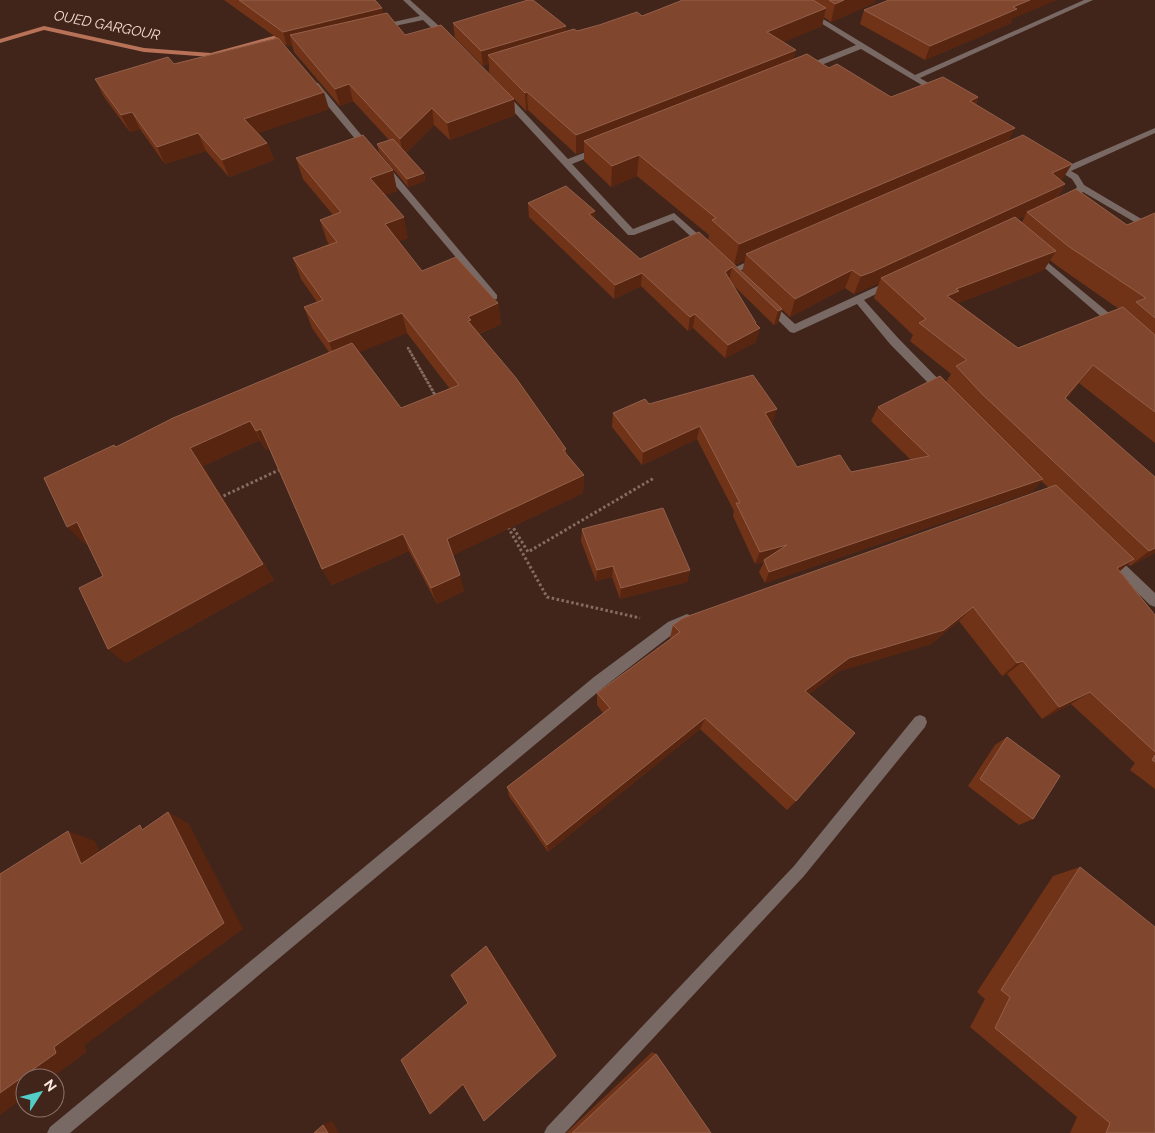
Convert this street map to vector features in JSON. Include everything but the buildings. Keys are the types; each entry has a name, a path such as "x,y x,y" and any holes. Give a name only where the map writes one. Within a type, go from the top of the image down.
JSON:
{"street":[{"path":"406,0 453,44"},
{"path":"787,0 947,99"},
{"path":"914,78 1090,0"},
{"path":"370,30 426,17"},
{"path":"797,71 861,46"},
{"path":"311,80 374,155"},
{"path":"500,92 631,233 674,216 713,253"},
{"path":"1064,171 1155,130"},
{"path":"566,163 612,145"},
{"path":"1048,161 1075,177 1081,187 1155,231"},
{"path":"380,162 494,297"},
{"path":"1058,206 1078,193 1081,187"},
{"path":"1027,248 1128,335"},
{"path":"732,271 767,256"},
{"path":"760,297 794,329 902,278"},
{"path":"858,299 894,341 948,397"},
{"path":"1099,548 1155,601"},
{"path":"56,1133 600,682 673,626 700,615"},
{"path":"553,1133 799,871 920,722"}],"path":[{"path":"437,398 408,348 440,405"},
{"path":"426,401 437,398"},
{"path":"210,502 282,468"},
{"path":"654,478 528,552 506,518 547,597 673,626"}],"waterway":[{"name":"OUED GARGOUR","path":"0,41 44,28 144,50 211,55 288,34"}]}
